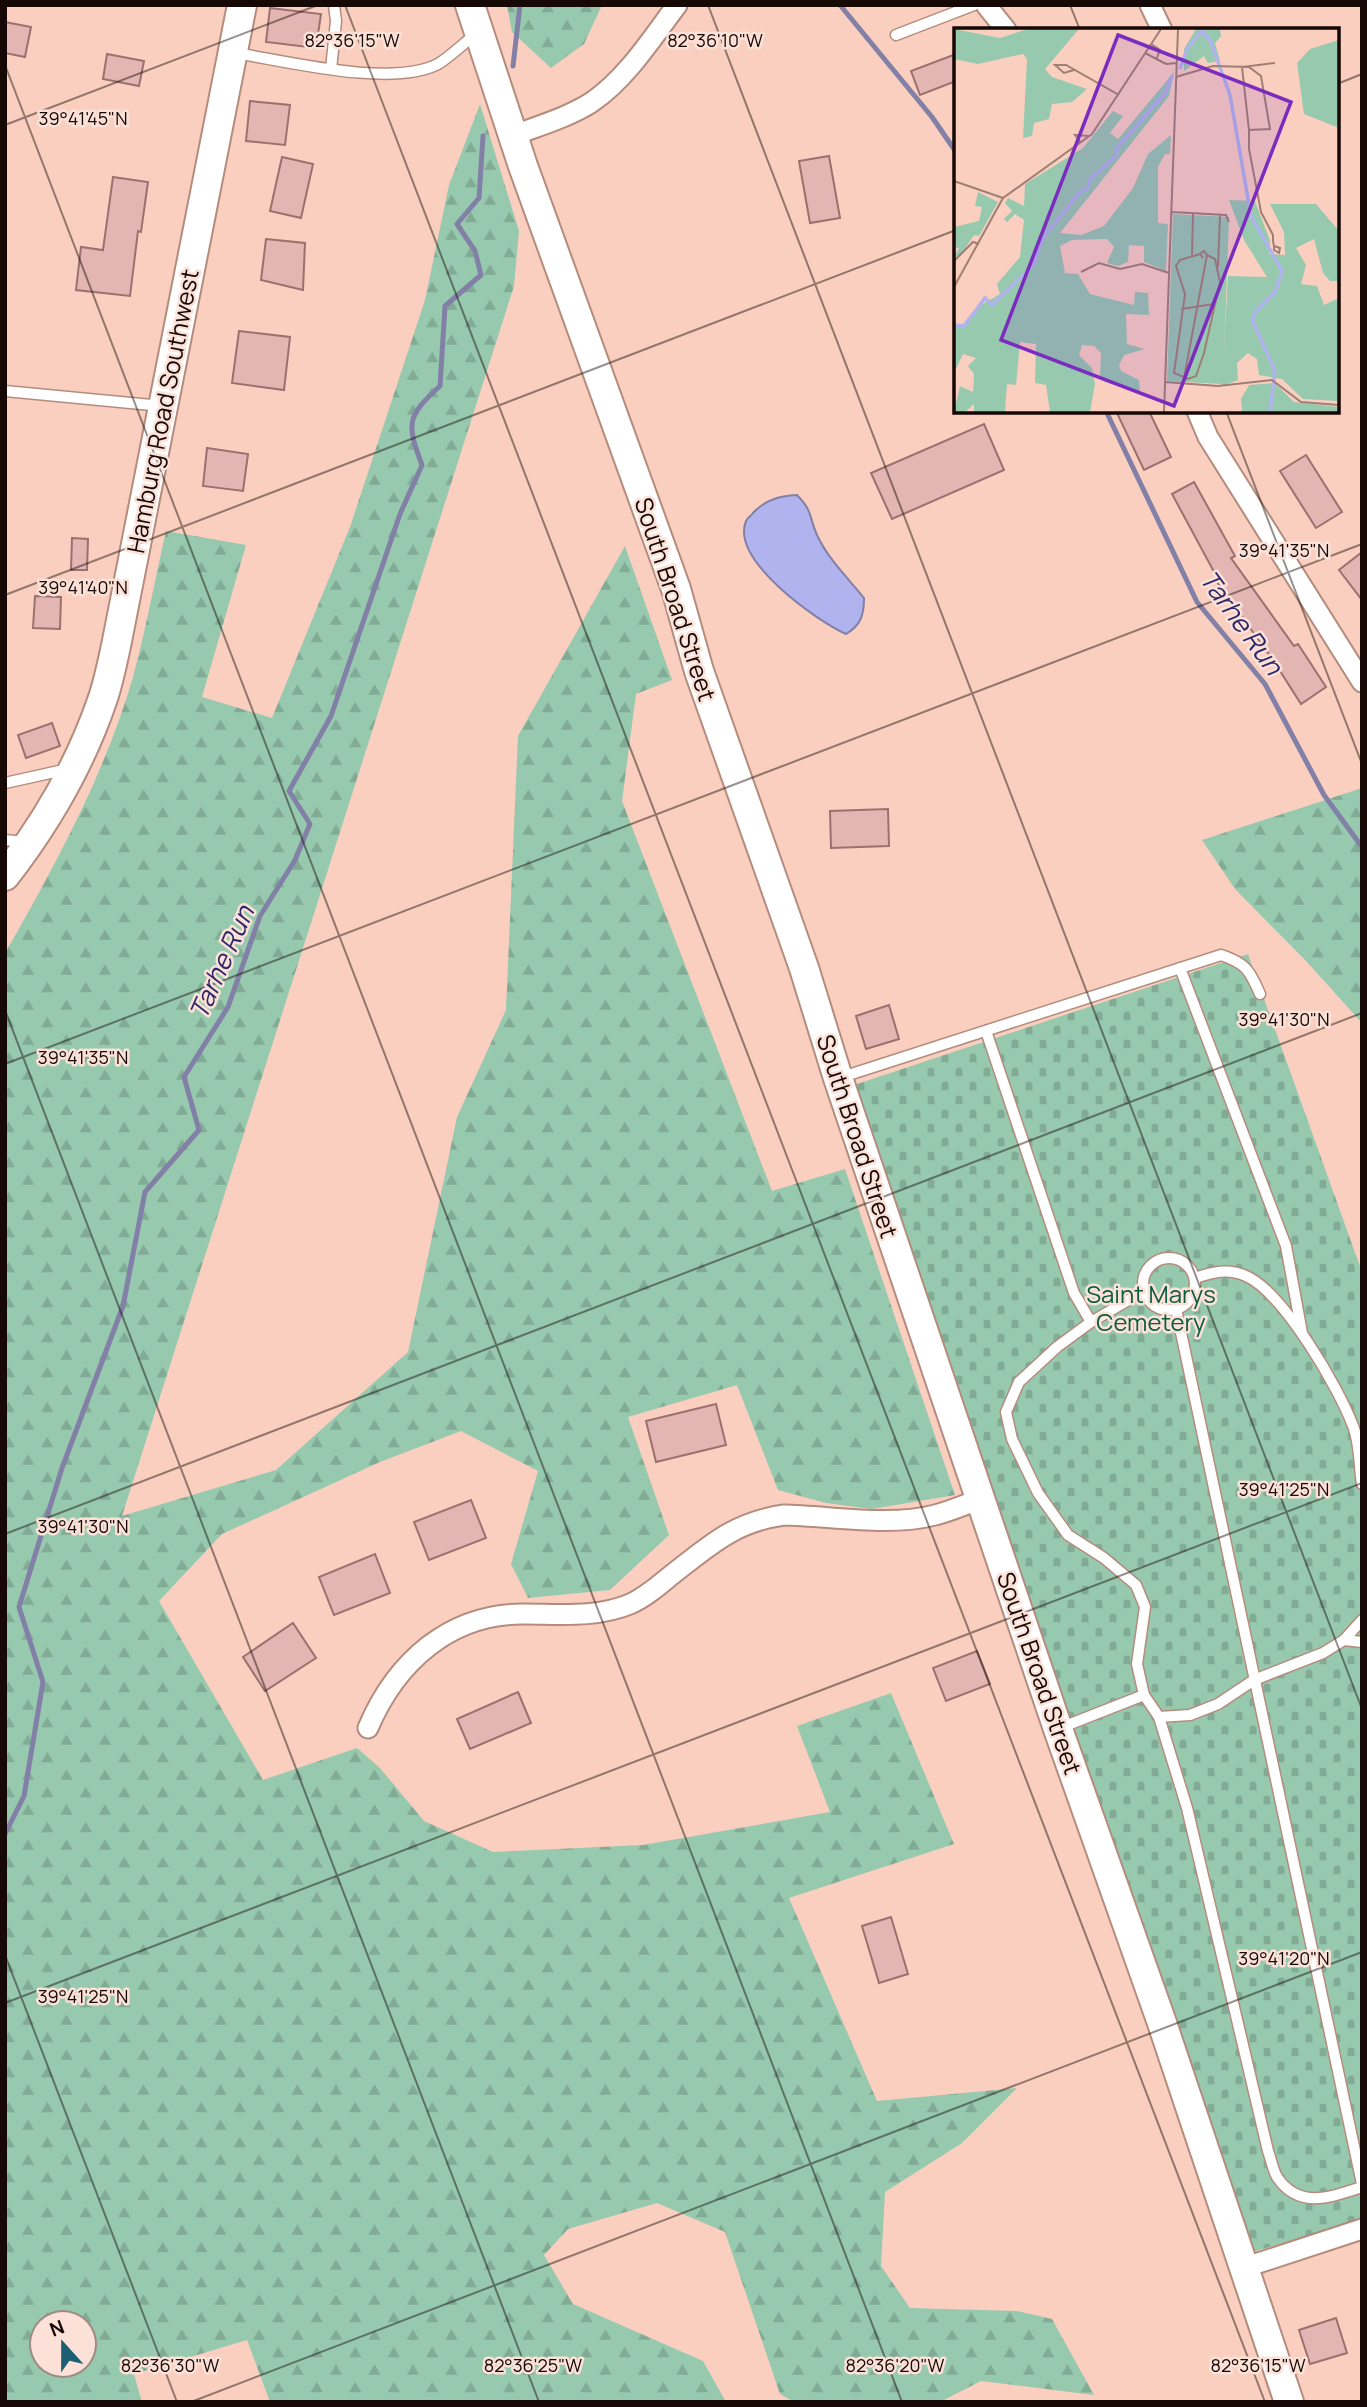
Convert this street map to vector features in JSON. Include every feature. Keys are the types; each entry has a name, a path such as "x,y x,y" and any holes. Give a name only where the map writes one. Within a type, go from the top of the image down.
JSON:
{"street":[{"name":"Hamburg Road Southwest","path":"5,876 17,841 75,767 104,696 242,5"},
{"name":"South Broad Street","path":"470,5 513,136 676,589 699,671 804,968 838,1078 1058,1729 1161,2020 1289,2402"},
{"path":"513,136 591,103 633,62 677,5"},
{"path":"986,5 1004,28"},
{"path":"1150,5 1161,28"},
{"path":"1198,413 1208,437 1362,682"},
{"path":"368,1728 378,1703 392,1681 410,1662 451,1631 473,1621 497,1615 578,1614 630,1604 652,1591 717,1539 743,1524 769,1517 784,1515 880,1520 915,1518 935,1515 981,1499"},
{"path":"1243,2268 1362,2229"}],"lane":[{"path":"331,68 336,21 334,5"},
{"path":"896,35 974,5"},
{"path":"232,52 331,68 380,73 407,72 439,63 480,31"},
{"path":"5,391 163,406"},
{"path":"5,783 75,767"},
{"path":"838,1078 1221,955 1237,960 1250,972 1260,994"},
{"path":"1180,968 1286,1246 1302,1333"},
{"path":"986,1031 1074,1293 1091,1322"},
{"path":"1173,1258 1183,1262 1195,1278 1192,1297 1185,1305 1176,1309 1156,1307 1148,1300 1144,1290 1146,1271 1153,1263 1163,1259 1173,1258"},
{"path":"1195,1278 1219,1270 1244,1275 1264,1286 1302,1333 1354,1428 1362,1484"},
{"path":"1144,1290 1091,1322 1058,1347 1019,1382 1006,1412 1012,1439 1038,1493 1068,1535 1104,1558 1136,1585 1144,1607 1137,1664 1144,1695 1159,1717 1187,1808 1268,2151 1278,2177 1297,2196 1322,2199 1362,2186 1176,1309"},
{"path":"1159,1717 1191,1715 1218,1704 1254,1680 1300,1663 1344,1640 1362,1620"},
{"path":"1344,1640 1362,1642"},
{"path":"1058,1729 1144,1695"}],"green space":[{"path":"507,5 602,5 584,44 551,68 512,32"},
{"path":"480,104 519,231 514,286 122,1516 276,1470 408,1352 457,1117 506,1010 518,736 625,546 672,680 636,694 622,801 772,1191 845,1169 955,1495 872,1509 826,1503 778,1490 737,1385 628,1417 669,1535 610,1590 528,1598 511,1564 538,1471 461,1431 380,1462 222,1534 159,1601 263,1780 357,1748 380,1768 424,1821 493,1852 643,1845 830,1812 797,1726 891,1693 954,1844 789,1898 877,2101 1017,2088 962,2143 885,2192 881,2266 910,2308 1017,2311 1052,2319 1094,2395 981,2381 940,2402 794,2402 780,2394 725,2232 657,2203 568,2229 544,2255 573,2304 703,2361 726,2402 270,2402 247,2340 134,2374 142,2402 5,2402 5,953 77,819 122,713 133,677 166,531 246,545 202,697 272,718 350,527 425,300 449,185"},
{"path":"1362,788 1362,1023 1235,889 1202,840"},
{"name":"Saint Marys Cemetery","path":"1248,954 1362,1272 1362,2219 1253,2252 1246,2244 854,1085"}],"water":[{"path":"797,495 808,510 817,535 827,552 864,598 861,619 846,634 797,603 779,587 751,553 745,537 747,520 762,505 773,499"}],"building":[{"path":"270,8 321,14 316,48 266,42"},
{"path":"5,22 31,27 25,57 5,53"},
{"path":"107,54 144,61 139,86 103,79"},
{"path":"954,55 954,82 920,95 911,71"},
{"path":"250,101 290,105 285,145 246,141"},
{"path":"829,156 840,218 810,223 799,161"},
{"path":"282,157 313,164 301,218 270,211"},
{"path":"113,177 148,182 141,232 138,231 130,296 76,290 81,247 103,250"},
{"path":"266,239 305,243 303,290 261,280"},
{"path":"239,331 290,337 284,390 232,383"},
{"path":"1117,413 1150,413 1171,457 1144,470"},
{"path":"984,424 1004,470 892,519 871,473"},
{"path":"207,448 248,454 243,491 203,486"},
{"path":"1306,455 1342,512 1316,528 1280,471"},
{"path":"1194,482 1235,556 1231,558 1294,646 1298,644 1326,687 1301,704 1217,582 1219,581 1172,494"},
{"path":"72,538 88,539 87,570 71,570"},
{"path":"1362,552 1362,600 1339,570"},
{"path":"35,596 61,597 60,629 33,628"},
{"path":"52,723 60,746 26,758 18,735"},
{"path":"888,809 889,846 831,848 830,811"},
{"path":"889,1005 899,1039 866,1049 856,1016"},
{"path":"716,1404 726,1445 656,1462 646,1421"},
{"path":"471,1500 486,1538 429,1560 414,1522"},
{"path":"375,1554 390,1593 334,1615 319,1577"},
{"path":"293,1623 316,1658 265,1691 243,1657"},
{"path":"977,1651 990,1684 946,1701 933,1668"},
{"path":"518,1692 531,1723 470,1749 457,1719"},
{"path":"891,1917 908,1974 879,1983 862,1926"},
{"path":"1336,2318 1347,2353 1310,2364 1299,2330"}],"waterway":[{"name":"Tarhe Run","path":"513,66 520,5"},
{"name":"Tarhe Run","path":"840,5 932,117 954,149"},
{"name":"Tarhe Run","path":"5,1834 24,1796 43,1682 19,1607 62,1468 123,1306 145,1192 199,1130 184,1077 228,1007 260,916 295,860 310,824 289,791 331,716 400,514 422,465 413,439 413,421 421,405 440,386 445,306 481,275 475,251 457,224 479,198 483,136"},
{"name":"Tarhe Run","path":"1107,413 1197,602 1265,684 1324,795 1362,847"}]}
